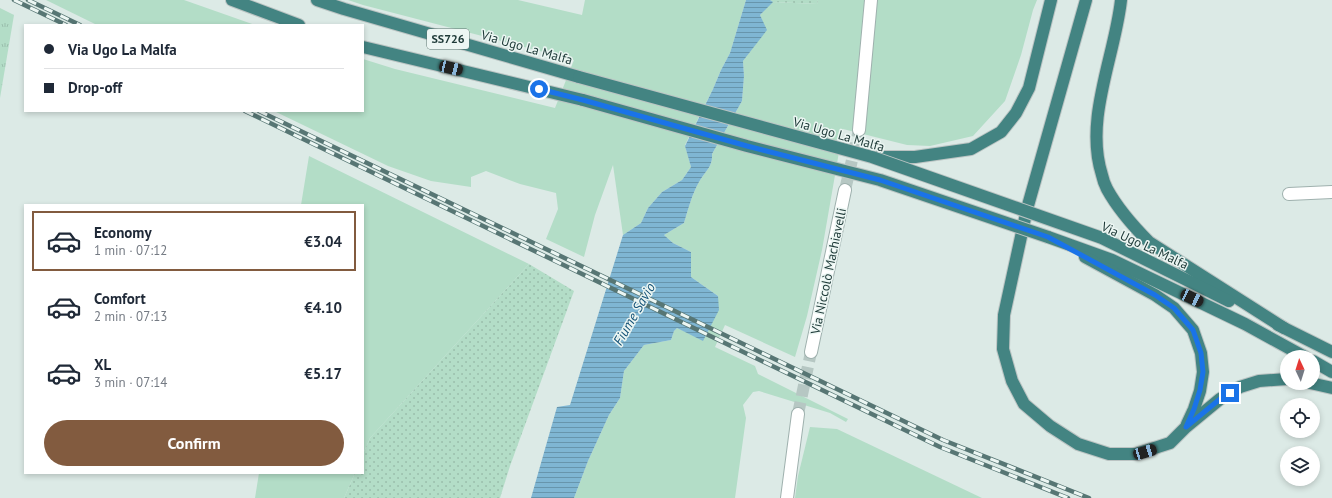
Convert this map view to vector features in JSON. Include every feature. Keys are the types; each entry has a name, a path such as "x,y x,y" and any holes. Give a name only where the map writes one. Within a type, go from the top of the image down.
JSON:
{"highway":[{"path":"232,0 296,24"},
{"name":"Via Ugo La Malfa","path":"318,0 344,9 578,77 872,157 1102,238 1332,352"},
{"path":"872,157 915,157 970,149 1001,132 1016,113 1029,88 1051,0"},
{"path":"1086,0 1027,209 1004,315 1003,349 1012,381 1024,404 1050,426 1078,444 1109,454 1136,454 1170,443 1186,427 1220,399 1240,387 1259,381 1280,380"},
{"path":"1121,0 1119,17 1098,112 1096,149 1106,188 1133,226 1149,242 1284,328"},
{"name":"SS726","path":"364,47 583,100 747,146 880,180 1112,260 1245,324 1292,350"},
{"path":"1048,237 1155,295 1174,308 1193,330 1201,353 1203,372 1200,390 1186,427"},
{"path":"1320,365 1332,372"},
{"path":"1320,385 1332,388"}],"street":[{"path":"859,130 871,0"},
{"name":"Via Niccolò Machiavelli","path":"811,352 845,190"},
{"path":"1289,194 1332,192"},
{"path":"787,498 798,414"}],"green space":[{"path":"46,0 184,0 252,24 95,24"},
{"path":"348,0 518,0 582,15 585,0 746,0 730,53 685,145 691,167 682,180 662,192 648,208 641,223 623,235 613,165 595,215 584,257 546,239 558,209 556,193 520,184 486,171 471,177 471,187 431,181 388,166 276,112 364,112 364,59 395,69 555,108 574,60"},
{"path":"770,0 773,0 773,2 817,4 818,0 1037,0 1021,55 1005,101 973,136 930,146 907,145 843,129 822,250 807,316 795,357 725,325 715,347 755,366 758,374 848,419 846,422 830,413 759,391 753,392 743,405 746,418 735,498 574,498 588,461 609,415 620,398 624,371 644,345 671,340 674,331 677,328 686,332 718,296 691,277 691,252 673,243 664,235 684,223 690,202 701,178 710,166 712,154 742,101 744,76 743,61 766,30 760,15 772,2"},
{"path":"773,0 818,0 817,4 773,2"},
{"path":"0,8 14,15 0,98"},
{"path":"309,156 529,264 370,438 364,452 364,204 301,204"},
{"path":"529,264 574,291 510,466 500,498 344,498 355,474 364,474 364,452 370,438"},
{"path":"810,427 837,429 982,498 795,498 798,476"},
{"path":"259,474 355,474 344,498 255,498"}],"water":[{"name":"Fiume Savio","path":"746,0 770,0 773,2 760,15 767,30 743,61 744,76 742,101 712,154 710,166 701,178 690,202 684,223 664,235 673,243 691,252 691,277 718,296 719,310 703,341 677,328 674,331 671,340 644,345 624,371 620,398 609,415 588,461 574,498 531,498 557,407 570,405 623,235 641,223 648,208 662,192 682,180 691,167 685,146 730,53"}],"tunnel":[{"path":"845,190 859,130"},
{"path":"798,414 811,352"}],"railway":[{"path":"14,0 64,24"},
{"path":"28,0 78,24"},
{"path":"247,112 940,447 1068,498"},
{"path":"261,112 943,440 1089,498"}],"route":[{"path":"539,89 747,146 880,180 1048,237 1155,295 1174,308 1193,330 1201,353 1203,372 1200,390 1186,427 1220,399 1230,393"}]}
